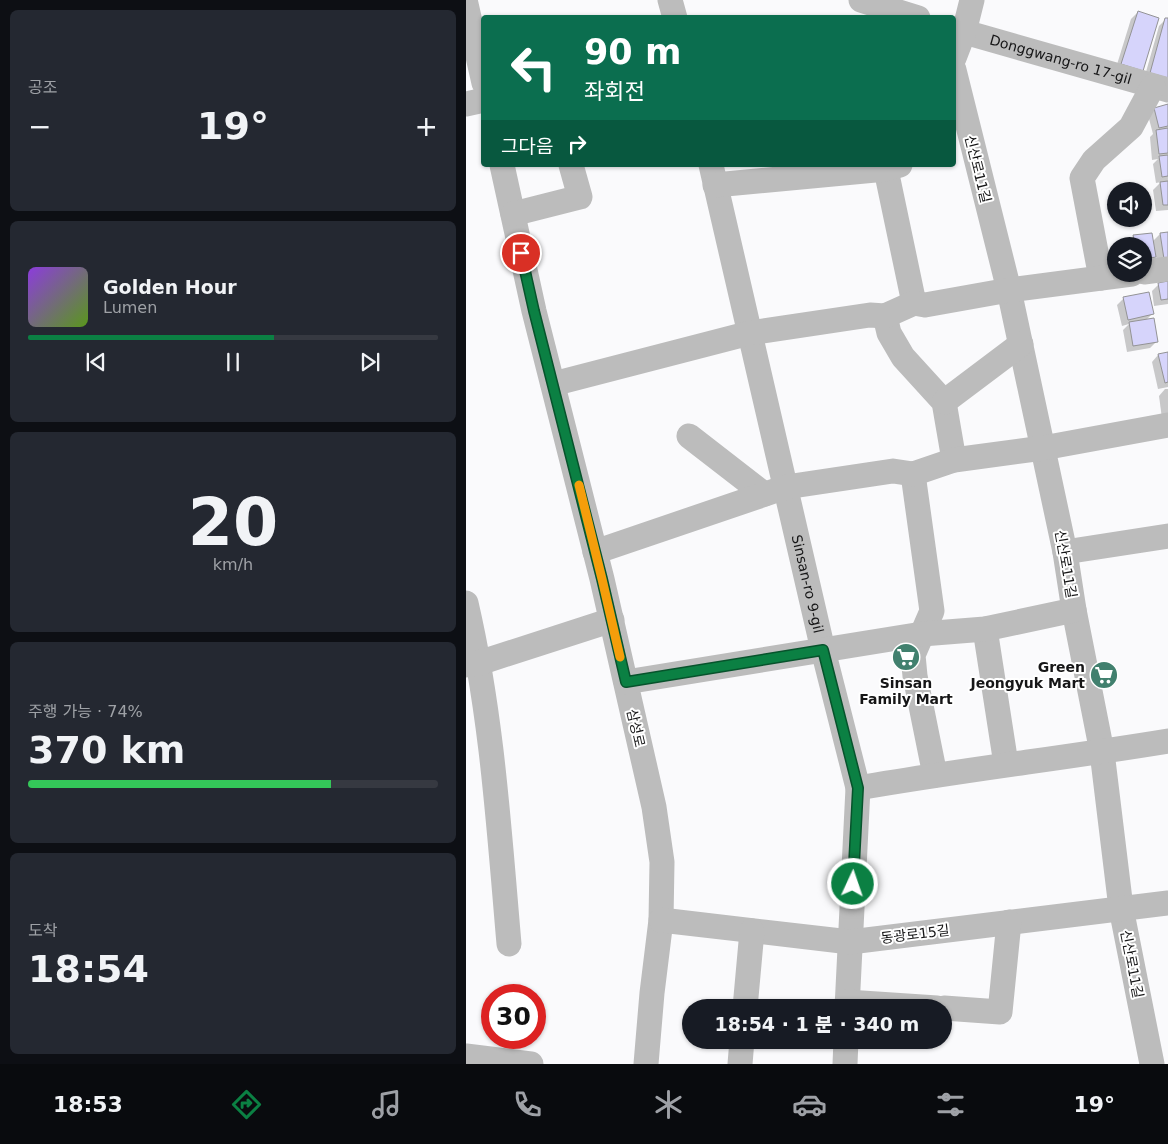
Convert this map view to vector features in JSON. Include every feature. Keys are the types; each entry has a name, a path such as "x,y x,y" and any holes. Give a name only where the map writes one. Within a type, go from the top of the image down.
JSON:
{"street":[{"path":"670,0 673,15"},
{"path":"861,15 859,0 908,15"},
{"path":"956,47 959,30 972,0"},
{"path":"466,4 481,70"},
{"name":"Donggwang-ro 17-gil","path":"959,30 1160,88"},
{"path":"1101,278 1082,178 1094,160 1131,127 1160,88"},
{"name":"신산로11길","path":"956,89 962,147 1009,290 1065,552 1074,610 1102,752 1121,908 1152,1064"},
{"path":"466,104 481,101"},
{"name":"삼성로","path":"502,167 534,311 612,620 654,807 662,862 661,920 646,1064"},
{"path":"513,214 580,197 572,167"},
{"path":"713,175 870,167"},
{"path":"890,167 914,303"},
{"name":"Sinsan-ro 9-gil","path":"713,175 750,333 775,490 823,650 858,788 847,999"},
{"path":"1152,271 1168,268"},
{"path":"553,384 750,333 870,315 885,316 914,303 925,305 1009,290 1107,277"},
{"path":"885,316 889,333 903,358 944,402 954,460"},
{"path":"944,402 1021,344"},
{"path":"595,552 775,490 894,471 913,474 954,460 1043,448 1168,425"},
{"path":"689,436 775,490"},
{"path":"913,474 932,611 913,655 915,676 934,775"},
{"path":"1065,552 1168,536"},
{"path":"466,603 472,664 490,736 510,944"},
{"path":"626,682 922,634 985,629 1074,610"},
{"path":"472,664 612,620"},
{"path":"985,629 1006,764"},
{"path":"858,788 1006,764 1102,752 1168,741"},
{"name":"동광로15길","path":"661,920 850,942 1168,903"},
{"path":"952,1009 1000,1012 1009,922"},
{"path":"746,999 752,931"},
{"path":"740,1064 741,1049"},
{"path":"845,1064 846,1049"},
{"path":"466,1056 531,1064"}],"building":[{"path":"1138,11 1159,18 1143,71 1121,64"},
{"path":"1165,18 1168,18 1168,78 1150,73"},
{"path":"1168,104 1168,126 1159,128 1154,108"},
{"path":"1168,128 1168,153 1159,154 1156,130"},
{"path":"1168,155 1168,176 1162,177 1159,156"},
{"path":"1168,181 1168,205 1163,205 1160,182"},
{"path":"1168,232 1168,258 1164,259 1160,233"},
{"path":"1152,233 1156,257 1152,258 1152,237 1133,237 1133,235"},
{"path":"1168,281 1168,299 1161,300 1158,283"},
{"path":"1149,292 1154,314 1128,320 1123,297"},
{"path":"1154,318 1158,342 1133,346 1129,322"},
{"path":"1168,352 1168,382 1165,383 1158,354"}],"slow traffic":[{"path":"579,485 620,657"}],"place":[{"name":"Sinsan Family Mart","path":"906,657"},
{"name":"Green Jeongyuk Mart","path":"1104,675"}],"route":[{"path":"521,253 626,682 823,650 858,788 853,884"}]}
